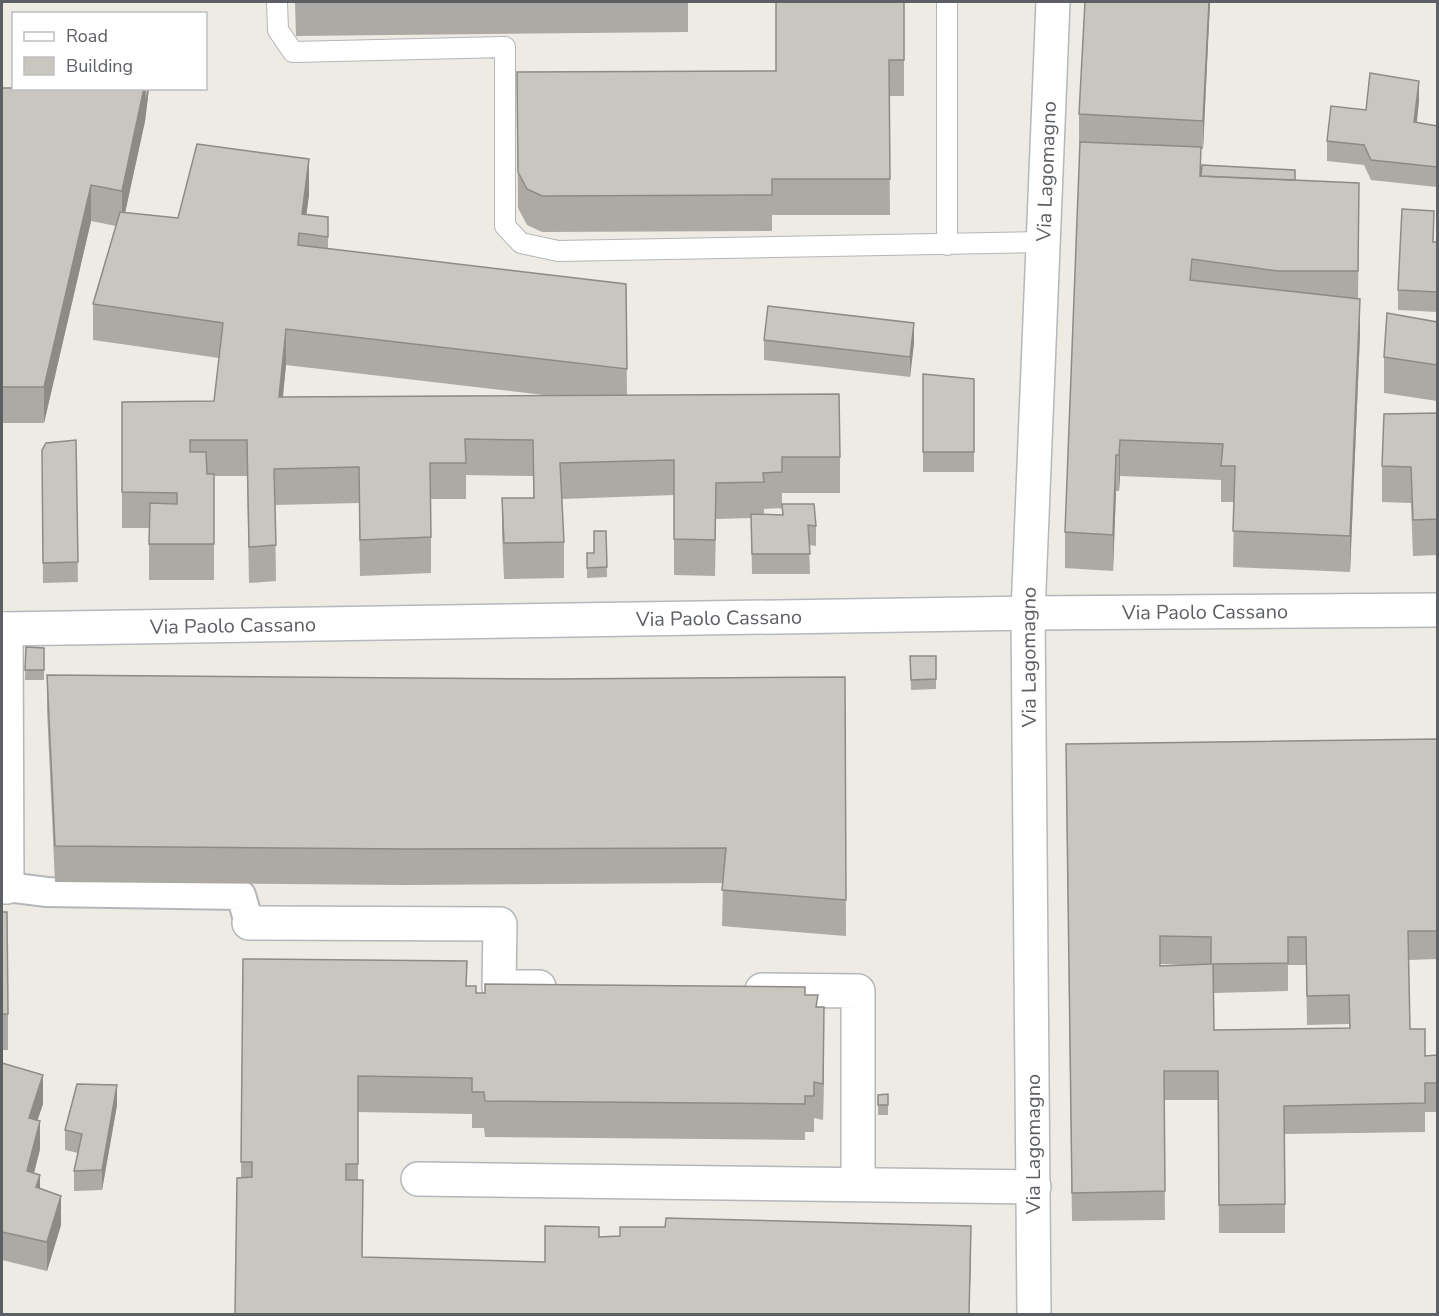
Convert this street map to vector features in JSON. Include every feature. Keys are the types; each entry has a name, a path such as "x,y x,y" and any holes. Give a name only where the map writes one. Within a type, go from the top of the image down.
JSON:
{"main road":[{"name":"Via Lagomagno","path":"1034,1314 1028,613 1053,2"},
{"name":"Via Paolo Cassano","path":"4,629 1028,613 1437,610"},
{"path":"4,629 4,887"},
{"path":"249,923 500,924 499,987 565,987"},
{"path":"729,990 858,991 858,1184"},
{"path":"418,1179 1034,1187"}],"street":[{"path":"4,887 47,892 241,895 249,923"}],"lane":[{"path":"278,2 278,30 293,52 505,47 505,226 521,243 558,251 1044,242"},
{"path":"947,2 947,245"}],"building":[{"path":"776,2 904,2 904,60 889,60 890,179 772,179 772,195 542,196 527,189 518,172 517,72 776,71"},
{"path":"1085,2 1209,2 1203,121 1079,114"},
{"path":"1370,73 1419,81 1414,122 1437,126 1437,167 1371,160 1364,145 1327,141 1331,106 1366,110"},
{"path":"2,88 12,88 12,90 144,90 122,191 91,185 44,387 2,387"},
{"path":"145,90 148,90 145,111"},
{"path":"1080,142 1201,147 1200,176 1359,183 1358,271 1278,271 1192,259 1190,280 1360,299 1350,536 1233,531 1235,466 1221,466 1223,444 1120,440 1119,455 1116,455 1113,535 1065,532"},
{"path":"197,144 309,159 302,214 328,217 328,237 299,233 298,245 626,284 627,369 286,329 279,397 839,394 840,457 782,457 782,472 763,473 764,482 716,483 715,540 674,539 674,460 560,463 564,542 504,543 502,498 534,498 533,440 465,439 466,463 430,463 431,537 360,540 359,467 274,469 276,545 249,547 247,440 190,440 190,452 206,452 207,474 214,474 214,544 149,544 150,503 177,504 177,493 122,492 122,402 214,401 223,323 93,304 120,212 178,218"},
{"path":"1202,165 1295,170 1295,180 1201,176"},
{"path":"1402,209 1434,211 1433,242 1437,242 1437,292 1398,290"},
{"path":"768,306 914,323 910,357 764,340"},
{"path":"1387,313 1437,322 1437,365 1384,357"},
{"path":"923,374 974,379 974,452 923,452"},
{"path":"1437,413 1437,519 1413,520 1411,467 1382,466 1384,414"},
{"path":"76,440 78,562 43,563 42,450 46,443"},
{"path":"782,504 814,504 816,526 808,525 810,554 752,554 751,514 783,515"},
{"path":"594,531 606,531 607,567 587,568 587,553 594,553"},
{"path":"26,647 44,648 44,670 25,670"},
{"path":"910,656 936,656 936,679 911,680"},
{"path":"47,675 551,679 845,677 846,900 722,890 726,848 406,849 55,846"},
{"path":"1437,739 1437,931 1408,931 1410,1029 1425,1029 1425,1056 1437,1055 1437,1083 1425,1083 1425,1103 1284,1106 1285,1204 1219,1205 1218,1071 1164,1071 1165,1191 1072,1193 1066,744","holes":["1160,936 1211,937 1211,964 1160,966","1288,937 1306,937 1307,996 1349,995 1350,1028 1214,1030 1213,964 1288,963"]},
{"path":"2,912 7,912 8,1014 2,1014"},
{"path":"243,959 467,961 466,986 476,986 476,993 485,993 485,984 805,987 805,995 818,995 816,1007 824,1007 823,1084 814,1082 814,1096 805,1096 805,1104 485,1101 484,1092 472,1092 472,1078 358,1076 358,1164 346,1164 346,1180 363,1180 362,1257 545,1262 545,1226 599,1227 599,1237 620,1236 620,1227 665,1227 666,1218 971,1226 969,1314 235,1314 237,1178 252,1177 252,1162 241,1162"},
{"path":"2,1063 43,1075 29,1118 40,1121 27,1171 40,1175 36,1187 61,1196 47,1242 2,1232"},
{"path":"77,1084 117,1085 102,1170 74,1171 82,1134 65,1130"},
{"path":"888,1094 888,1105 878,1105 878,1095"}]}
